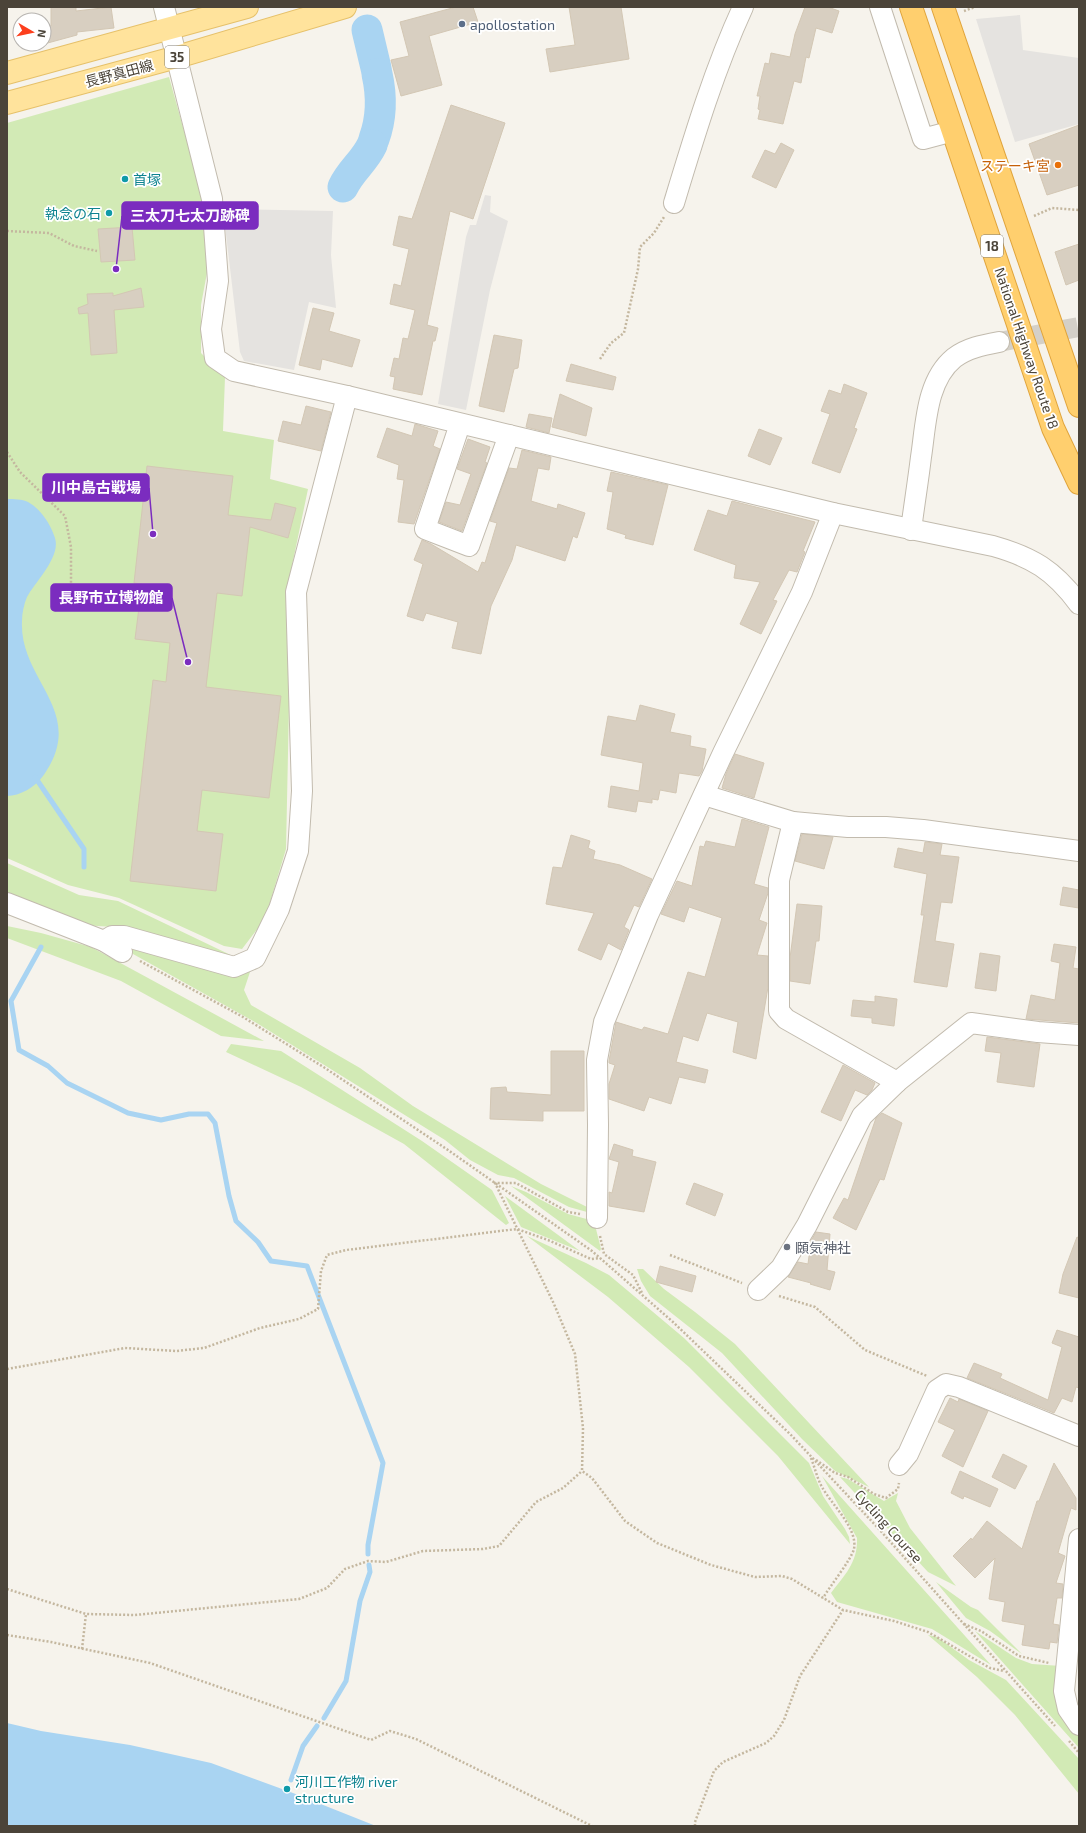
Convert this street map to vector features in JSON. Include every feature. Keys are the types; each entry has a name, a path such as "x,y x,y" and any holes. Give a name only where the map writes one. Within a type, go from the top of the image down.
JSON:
{"highway":[{"name":"National Highway Route 18","path":"911,7 1053,428 1079,483"},
{"name":"18","path":"943,7 1079,406"}],"main road":[{"name":"長野真田線","path":"7,73 247,7"},
{"name":"長野真田線","path":"7,103 177,57 345,7"}],"street":[{"path":"164,7 212,199 218,281 211,329 215,358 234,371 347,396 833,513 993,546 1034,561 1052,573 1068,589 1079,604"},
{"path":"674,203 698,122 743,7"},
{"path":"880,7 923,139 953,131"},
{"path":"911,530 929,406 939,376 953,359 962,353 976,346 999,342"},
{"path":"104,941 112,936 124,936 234,967 255,958 279,909 298,851 302,791 296,592 347,396"},
{"path":"460,424 425,529 469,546 509,435"},
{"path":"597,1218 597,1060 604,1022 648,915 802,592 833,513"},
{"path":"704,795 793,822 848,827 886,827 922,830 1079,851"},
{"path":"793,822 779,880 779,1011 786,1020 897,1082"},
{"path":"7,903 104,941 122,952"},
{"path":"758,1290 781,1268 807,1225 862,1116 897,1082 972,1023 1038,1032 1079,1035"},
{"path":"899,1464 908,1454 937,1390 946,1384 959,1386 1079,1436"},
{"path":"1071,1730 1064,1691 1079,1539"}],"path":[{"path":"600,359 611,343 624,333 638,269 640,247 654,233 674,203"},
{"path":"1018,224 1052,208 1079,210"},
{"path":"7,231 49,233 74,246 97,251"},
{"path":"7,452 20,472 65,516 71,547 71,598"},
{"name":"Cycling Course","path":"122,952 243,1017 325,1068 495,1183 600,1258 673,1322 791,1435 878,1528 1059,1730"},
{"path":"7,1589 86,1614 135,1615 299,1599 326,1588 345,1569 368,1561 386,1562 423,1551 483,1549 499,1546 536,1502 563,1488 582,1471 583,1428 575,1354 554,1304 495,1183 516,1183"},
{"path":"7,1369 125,1348 176,1351 204,1348 260,1328 298,1319 318,1309 321,1271 327,1255 346,1250 517,1229 548,1240 591,1259 600,1258"},
{"path":"670,1255 758,1290 815,1307 865,1350 946,1384"},
{"path":"811,1457 822,1487 852,1531 854,1540 854,1548 849,1559 822,1598"},
{"path":"811,1457 835,1473 848,1477 874,1494 886,1498 898,1489 899,1464"},
{"path":"582,1471 592,1478 625,1521 657,1542 711,1565 740,1573 755,1576 782,1576 843,1610 894,1621 928,1632 990,1668 1005,1671"},
{"path":"695,1826 714,1771 723,1762 766,1743 774,1736 784,1720 800,1676 843,1610"},
{"path":"82,1649 86,1614"},
{"path":"964,1624 981,1631 1019,1656 1034,1661 1050,1663 1067,1660"},
{"path":"7,1635 150,1663 371,1740 390,1731 416,1739 592,1826"},
{"path":"1071,1730 1079,1753"}],"green space":[{"path":"169,77 207,213 209,262 201,305 201,353 225,377 223,431 274,440 270,479 308,489 289,580 289,705 286,849 265,919 242,949 224,946 119,898 68,885 7,858 7,123"},
{"path":"7,863 79,895 118,901 241,960 114,927 82,925 7,896"},
{"path":"7,926 41,933 91,947 264,1041 221,1036 121,981 7,938"},
{"path":"132,944 174,961 235,976 251,969 244,990 251,1005 360,1068 413,1106 541,1184 587,1207 587,1212 569,1207 514,1178 498,1175 470,1160 445,1140 255,1022 133,954 130,951"},
{"path":"231,1044 281,1051 422,1141 492,1190 509,1223 506,1225 404,1144 301,1087 226,1052"},
{"path":"511,1186 526,1192 568,1214 594,1221 601,1249 600,1251"},
{"path":"505,1196 580,1251 521,1227"},
{"path":"527,1236 609,1275 684,1338 809,1463 823,1496 845,1529 849,1537 850,1544 778,1456 689,1367 608,1297"},
{"path":"637,1269 643,1269 664,1289 735,1344 869,1487 835,1471 802,1439 722,1353 650,1296 641,1281"},
{"path":"822,1476 991,1665 932,1629 837,1602 831,1593 850,1568 857,1547 857,1538"},
{"path":"840,1477 848,1479 884,1501 898,1493 896,1501 910,1528 956,1586 928,1572"},
{"path":"936,1582 971,1607 978,1610 1022,1654 990,1631 966,1618"},
{"path":"975,1631 1016,1658 1032,1664 1061,1666 1079,1732 1079,1748"},
{"path":"928,1635 937,1637 969,1660 1006,1680 1079,1759 1079,1794 1015,1715 977,1677"}],"shaded area":[{"path":"1020,15 1023,50 1079,58 1079,124 1015,142 976,19"},
{"path":"485,195 491,196 490,212 508,221 490,290 466,410 438,404 466,237 470,225 476,225"},
{"path":"223,209 333,211 331,255 336,308 309,302 294,370 244,361 240,352"}],"water":[{"path":"7,499 23,500 33,505 45,518 51,528 56,545 51,561 27,597 23,609 22,621 24,643 30,662 49,697 56,714 59,733 55,753 43,776 36,784 27,790 12,796 7,796"},
{"path":"7,1723 41,1731 130,1745 211,1763 293,1793 376,1826 7,1826"}],"building":[{"path":"51,7 76,7 76,11 111,7 114,28 77,32 77,35 52,42"},
{"path":"456,7 473,7 478,22 429,36 442,85 401,96 391,60 409,56 400,22"},
{"path":"569,7 621,7 629,59 550,72 546,49 575,45"},
{"path":"805,7 828,7 839,11 832,33 816,28 809,58 806,57 801,83 794,81 783,124 758,119 760,110 758,109 760,96 757,96 765,63 769,64 771,53 790,57 795,34"},
{"path":"451,105 505,123 473,219 450,211 427,325 438,328 435,341 433,341 422,395 393,389 395,377 390,376 394,358 399,359 403,338 408,339 415,310 390,304 394,284 401,286 409,249 393,245 399,216 412,219"},
{"name":"ステーキ宮","path":"1079,125 1079,185 1047,195 1029,144"},
{"path":"781,143 794,150 776,188 752,177 765,150 775,154"},
{"path":"132,227 135,260 101,262 98,229"},
{"path":"1079,244 1079,280 1066,285 1055,252"},
{"path":"141,288 144,307 114,310 117,353 91,355 88,313 79,314 78,308 88,304 87,294 113,293 113,296"},
{"path":"313,308 334,313 329,331 360,340 352,367 322,359 320,370 299,365"},
{"path":"494,335 522,340 518,368 514,369 504,412 479,406"},
{"path":"571,364 616,377 613,390 566,381"},
{"path":"844,384 867,393 854,428 857,429 840,473 812,463 830,414 821,411 829,390 841,394"},
{"path":"560,394 592,408 586,436 552,427"},
{"path":"306,406 331,412 321,451 278,441 283,421 301,425"},
{"path":"529,414 552,418 549,433 526,427"},
{"path":"415,424 438,431 433,446 440,449 414,524 398,522 404,480 397,479 399,465 377,457 387,428 412,436"},
{"path":"759,429 782,438 770,465 748,456"},
{"path":"468,439 490,447 485,462 487,463 462,531 439,522 446,502 460,505 471,474 457,469"},
{"path":"522,450 551,457 549,470 538,468 531,501 557,509 558,504 585,513 577,538 573,536 565,561 516,545 512,560 491,606 481,654 452,648 458,622 426,613 423,621 407,616 423,564 414,560 422,540 478,572 482,562 485,563 497,523 490,521 509,468 517,469"},
{"path":"147,466 233,476 228,515 271,520 275,503 296,508 288,538 250,527 242,596 217,593 206,687 281,696 269,798 202,790 197,831 223,834 216,891 130,881 153,680 166,682 170,643 135,639 142,584 134,583"},
{"path":"611,472 668,485 653,545 625,538 626,535 607,529 613,492 607,491"},
{"path":"732,501 815,522 803,551 805,552 797,572 789,570 773,600 777,601 761,634 740,624 760,582 734,578 736,565 694,550 708,510 727,516"},
{"path":"640,705 675,714 670,732 691,736 690,746 706,749 702,771 699,776 679,773 676,793 660,790 658,800 652,799 652,803 638,801 636,812 608,807 611,786 639,791 643,763 601,755 608,716 636,721"},
{"path":"735,754 764,763 754,798 722,788 726,774"},
{"path":"742,819 769,827 754,884 768,888 768,893 759,920 767,923 757,955 768,956 768,987 756,1059 733,1052 738,1022 707,1013 698,1041 683,1036 676,1062 708,1070 705,1083 679,1077 671,1104 649,1097 644,1111 609,1099 609,1084 615,1065 609,1063 609,1061 616,1022 642,1030 644,1027 668,1034 688,972 705,977 722,918 689,907 684,922 661,914 677,881 692,886 700,846 704,847 706,841 735,847"},
{"path":"802,834 833,837 824,869 795,861"},
{"path":"571,835 590,841 588,848 595,851 593,859 620,865 652,879 639,907 634,905 624,927 629,930 621,950 608,943 601,960 578,950 594,913 546,904 553,867 562,868"},
{"path":"925,842 942,844 940,855 959,857 952,903 941,902 935,941 954,944 947,987 914,982 924,915 921,915 927,874 894,867 898,848 923,853"},
{"path":"1063,887 1079,890 1079,908 1060,905"},
{"path":"797,904 822,906 819,941 816,941 810,984 790,981 790,958"},
{"path":"1054,944 1076,947 1073,968 1079,969 1079,1023 1026,1019 1031,995 1055,1000 1060,963 1051,961"},
{"path":"980,953 1000,956 996,991 975,988"},
{"path":"875,996 897,999 894,1026 872,1023 872,1018 851,1016 853,1000 875,1002"},
{"path":"987,1037 1040,1044 1034,1087 997,1082 1001,1053 985,1051"},
{"path":"551,1051 584,1051 584,1111 543,1111 543,1121 490,1119 491,1088 506,1087 507,1092 551,1095"},
{"path":"843,1065 875,1083 872,1090 867,1095 855,1090 841,1121 821,1112"},
{"path":"882,1113 902,1123 884,1180 880,1179 856,1230 833,1218 844,1198 848,1200 876,1118"},
{"path":"614,1144 633,1150 632,1156 656,1162 644,1212 609,1206 609,1192 612,1193 619,1162 609,1159"},
{"path":"694,1183 723,1194 715,1216 686,1204"},
{"path":"816,1232 830,1234 827,1270 835,1272 830,1290 788,1277 798,1262 808,1264 811,1241"},
{"path":"1077,1237 1079,1238 1079,1298 1059,1293 1063,1274"},
{"path":"660,1266 696,1276 692,1292 656,1282"},
{"path":"1057,1330 1079,1337 1079,1388 1076,1387 1072,1402 1062,1398 1054,1413 967,1378 974,1363 1002,1374 1000,1378 1048,1400 1062,1347 1052,1343"},
{"path":"950,1398 958,1402 959,1399 988,1411 963,1467 942,1456 955,1430 938,1422"},
{"path":"1003,1454 1027,1466 1015,1489 992,1477"},
{"path":"1054,1463 1076,1498 1076,1510 1071,1508 1058,1553 1065,1556 1056,1583 1063,1584 1062,1598 1057,1598 1053,1624 1059,1625 1057,1643 1050,1642 1049,1649 1022,1645 1025,1625 1002,1621 1005,1602 989,1599 995,1558 975,1578 953,1556 971,1538 972,1540 987,1521 1022,1549 1037,1501 1039,1501"},
{"path":"960,1471 998,1489 990,1507 964,1496 963,1499 951,1493"}],"waterway":[{"path":"367,30 376,68"},
{"path":"374,139 380,115 380,90 377,74"},
{"path":"343,187 372,145"},
{"path":"35,777 84,849 84,867"},
{"path":"41,947 11,1001 19,1050 48,1066 67,1083 128,1113 161,1120 189,1114 208,1114 215,1123 229,1196 236,1221 258,1242 271,1261 307,1266 383,1463 368,1545 368,1554"},
{"path":"324,1718 346,1681 360,1601 370,1572 369,1565"},
{"path":"291,1780 303,1746 317,1726"}],"tunnel":[{"path":"999,342 1079,327"}],"place":[{"name":"apollostation","path":"462,24"},
{"name":"ステーキ宮","path":"1058,165"},
{"name":"首塚","path":"125,179"},
{"name":"執念の石","path":"109,213"},
{"name":"三太刀七太刀跡碑","path":"116,269"},
{"name":"川中島古戦場","path":"153,534"},
{"name":"長野市立博物館","path":"188,662"},
{"name":"頥気神社","path":"787,1247"},
{"name":"河川工作物 river structure","path":"287,1789"}]}
